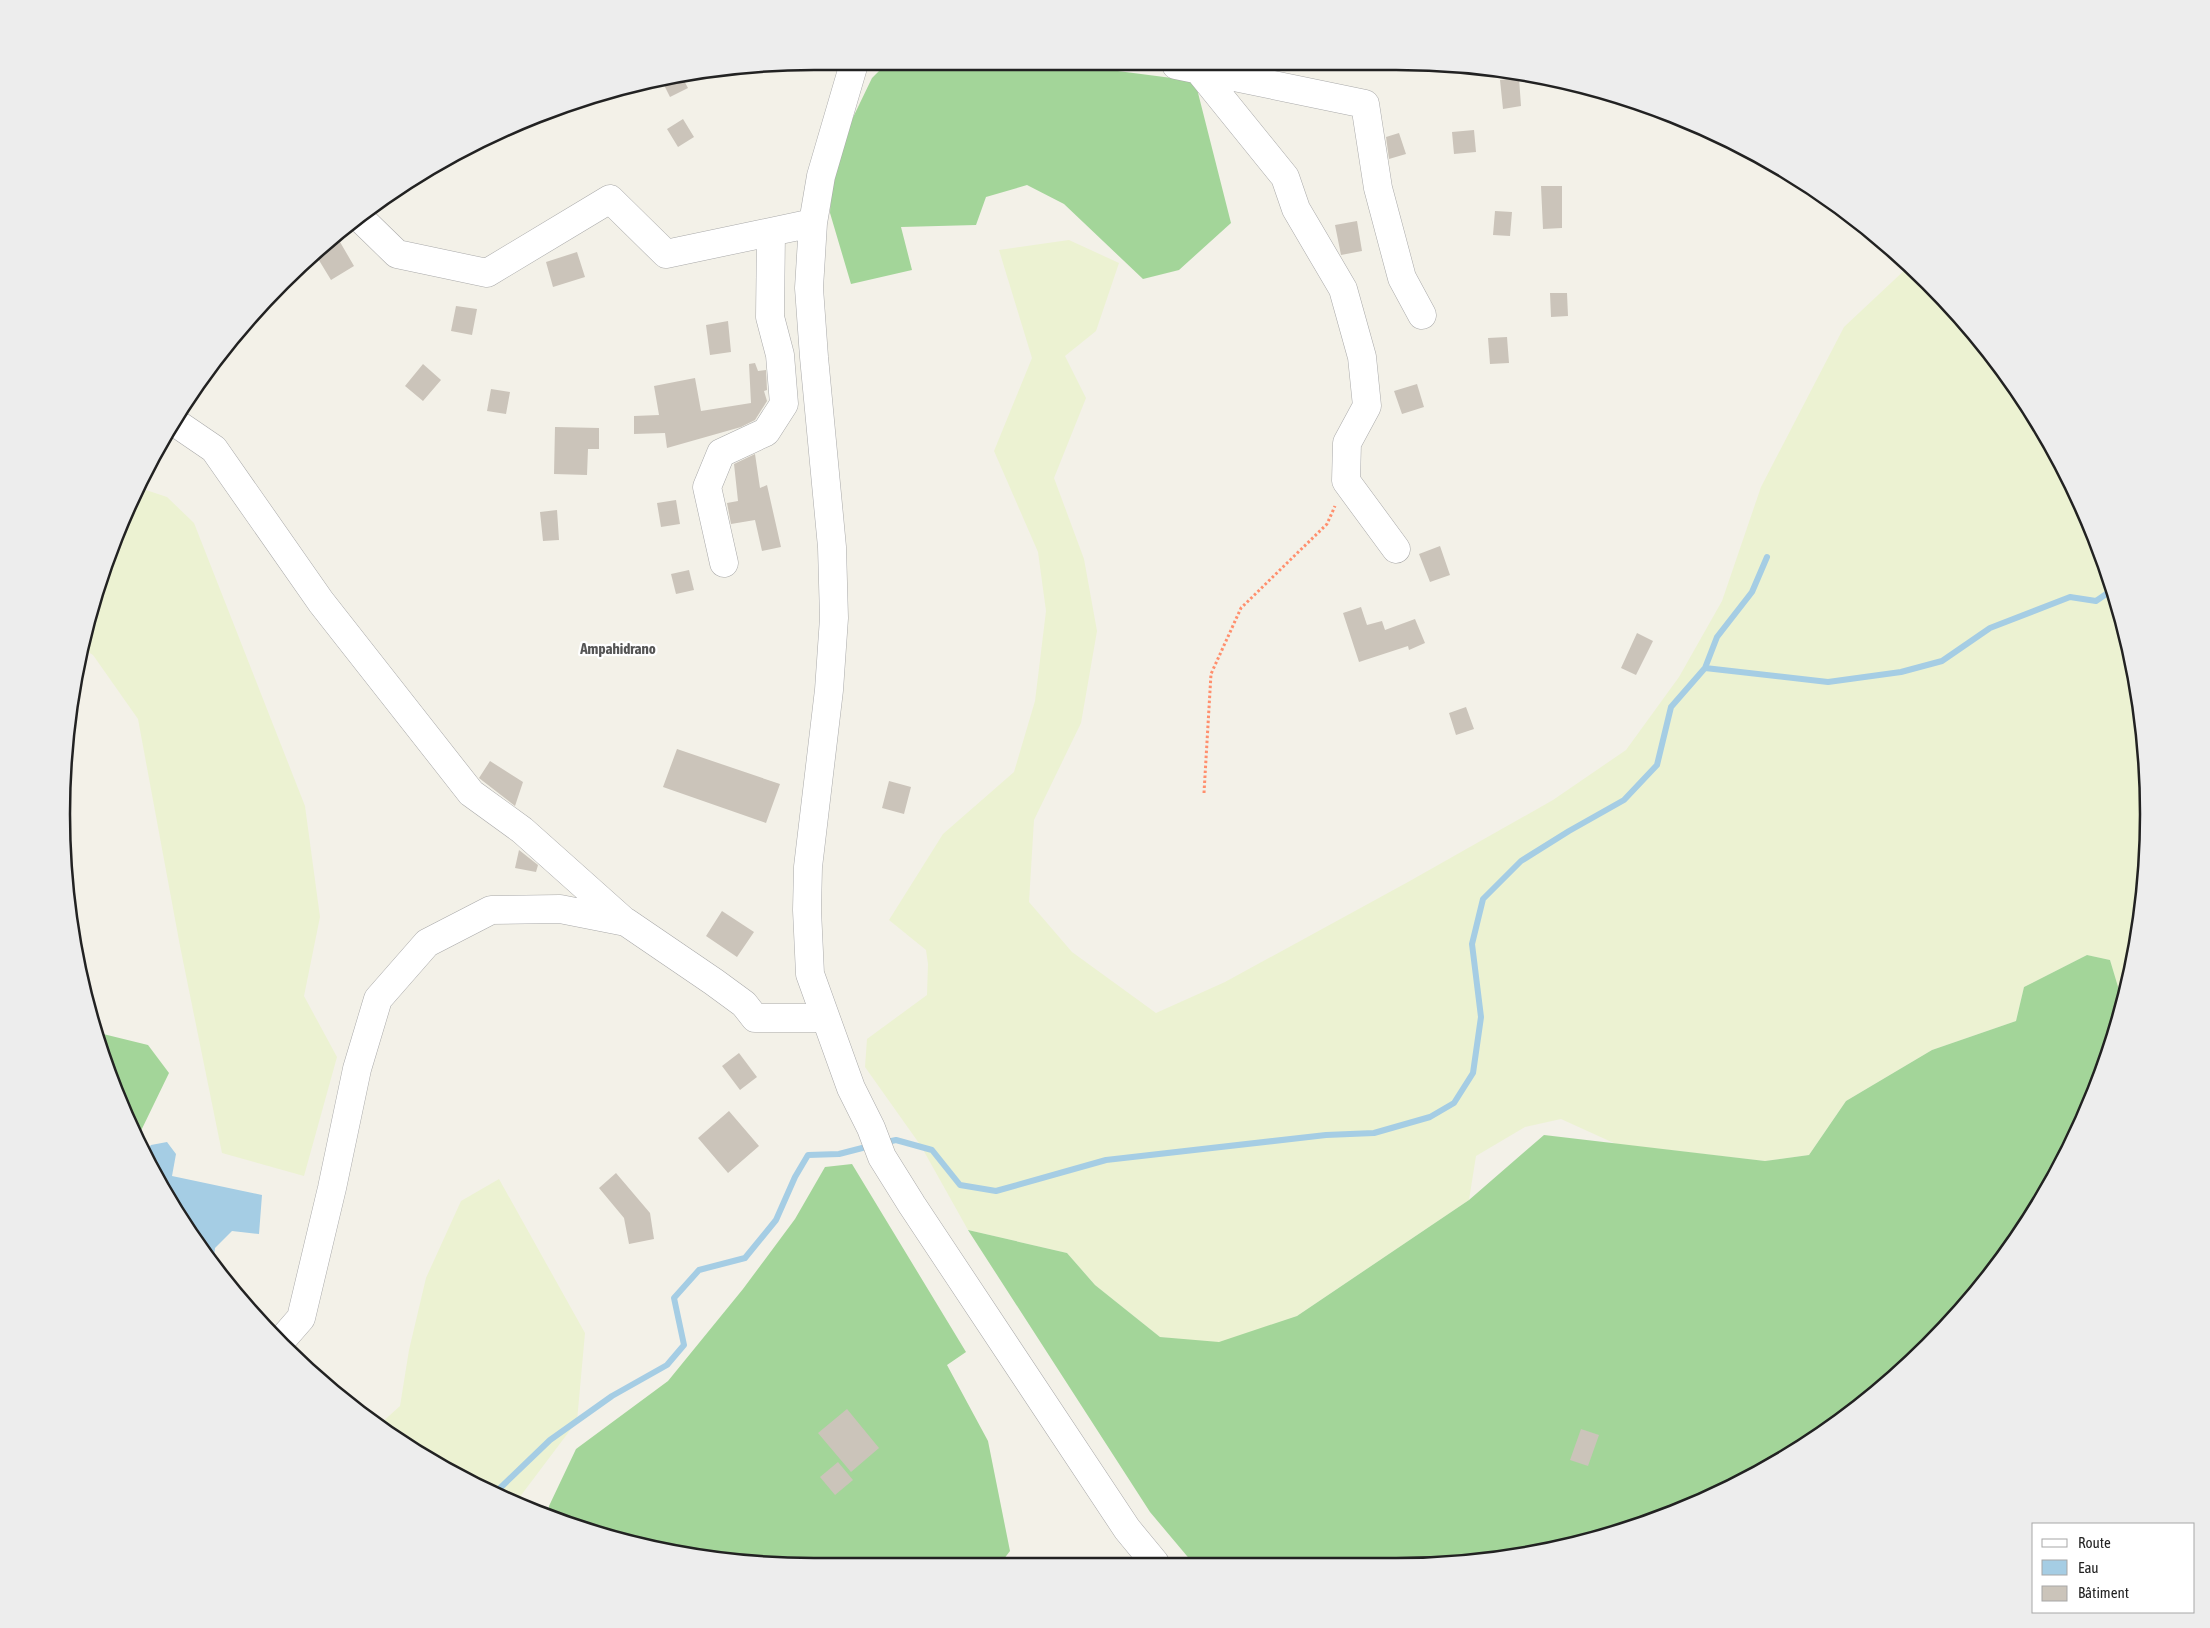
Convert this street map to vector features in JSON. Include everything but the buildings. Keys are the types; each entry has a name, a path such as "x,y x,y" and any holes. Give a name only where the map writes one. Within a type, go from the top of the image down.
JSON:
{"street":[{"path":"852,70 821,176 813,223 809,288 832,547 834,618 829,690 808,867 807,910 810,974 824,1018 851,1088 871,1128 882,1157 912,1206 1127,1529 1152,1558"},
{"path":"1190,70 1285,177 1296,209 1343,288 1362,357 1366,406 1347,443 1346,481 1396,549"},
{"path":"1205,70 1365,104 1378,188 1402,278 1422,316"},
{"path":"364,222 397,254 487,273 610,199 666,254 813,223"},
{"path":"724,562 707,487 721,453 766,432 784,404 780,355 770,317 771,233"},
{"path":"180,425 214,449 321,602 471,793 522,830 626,922 744,1004 755,1018 824,1018"},
{"path":"285,1337 301,1318 332,1188 357,1069 378,999 427,942 491,910 560,908 626,922"}],"path":[{"path":"1204,793 1211,674 1241,608 1327,524 1346,481"}],"green space":[{"path":"880,70 1110,70 1195,81 1231,223 1179,270 1143,279 1064,204 1027,185 986,197 976,225 901,227 912,270 851,284 830,213 832,161 872,78"},
{"path":"1069,240 1119,263 1096,331 1065,356 1086,398 1054,478 1084,559 1097,631 1081,723 1034,820 1029,902 1072,952 1156,1013 1225,982 1408,882 1553,800 1626,750 1679,677 1722,601 1761,487 1844,327 1904,271 1955,323 1986,361 2015,401 2040,442 2063,485 2083,529 2101,575 2115,621 2134,717 2140,814 2134,911 2119,990 2110,960 2087,955 2024,987 2016,1021 1932,1050 1846,1101 1809,1155 1765,1161 1616,1144 1561,1119 1525,1127 1476,1156 1469,1200 1297,1316 1219,1343 1160,1337 1095,1285 1067,1253 968,1230 921,1146 865,1067 867,1039 927,995 928,964 926,950 889,920 943,834 1014,772 1035,701 1046,611 1038,552 994,451 1032,358 999,250"},
{"path":"145,490 167,497 194,523 305,806 320,917 304,996 337,1057 304,1176 222,1153 180,946 138,719 93,655 88,652 109,575"},
{"path":"2087,955 2110,960 2119,990 2101,1053 2063,1143 2015,1227 1986,1267 1955,1305 1887,1373 1809,1433 1725,1481 1681,1501 1635,1519 1589,1533 1493,1552 1445,1556 1396,1558 1189,1558 1150,1512 968,1230 1067,1253 1095,1285 1160,1337 1219,1342 1297,1316 1469,1200 1544,1135 1765,1161 1809,1155 1846,1101 1932,1050 2016,1021 2024,987"},
{"path":"103,1034 148,1045 169,1073 141,1130 127,1099"},
{"path":"852,1164 966,1352 947,1365 988,1441 1010,1551 1005,1558 814,1558 717,1552 621,1533 549,1509 576,1449 668,1381 743,1289 795,1219 825,1167"},
{"path":"499,1179 585,1333 577,1421 520,1497 442,1458 384,1421 400,1406 409,1350 426,1278 461,1201"}],"water":[{"path":"167,1142 176,1154 172,1176 262,1195 259,1234 232,1231 215,1248 214,1254 195,1227 170,1186 149,1147 151,1145"}],"waterway":[{"path":"882,1143 896,1140 932,1150 960,1185 996,1191 1106,1160 1326,1135 1374,1133 1430,1117 1454,1103 1473,1073 1481,1017 1472,944 1483,899 1521,861 1624,800 1657,765 1671,707 1705,668 1717,637 1752,592 1767,557"},
{"path":"1705,668 1828,682 1901,672 1942,661 1990,628 2070,597 2096,601 2107,594"},
{"path":"500,1488 550,1440 612,1396 667,1365 684,1345 674,1298 699,1270 745,1258 776,1220 795,1177 808,1155 839,1154 870,1146"}],"district":[{"name":"Ampahidrano","path":"618,648"}]}
